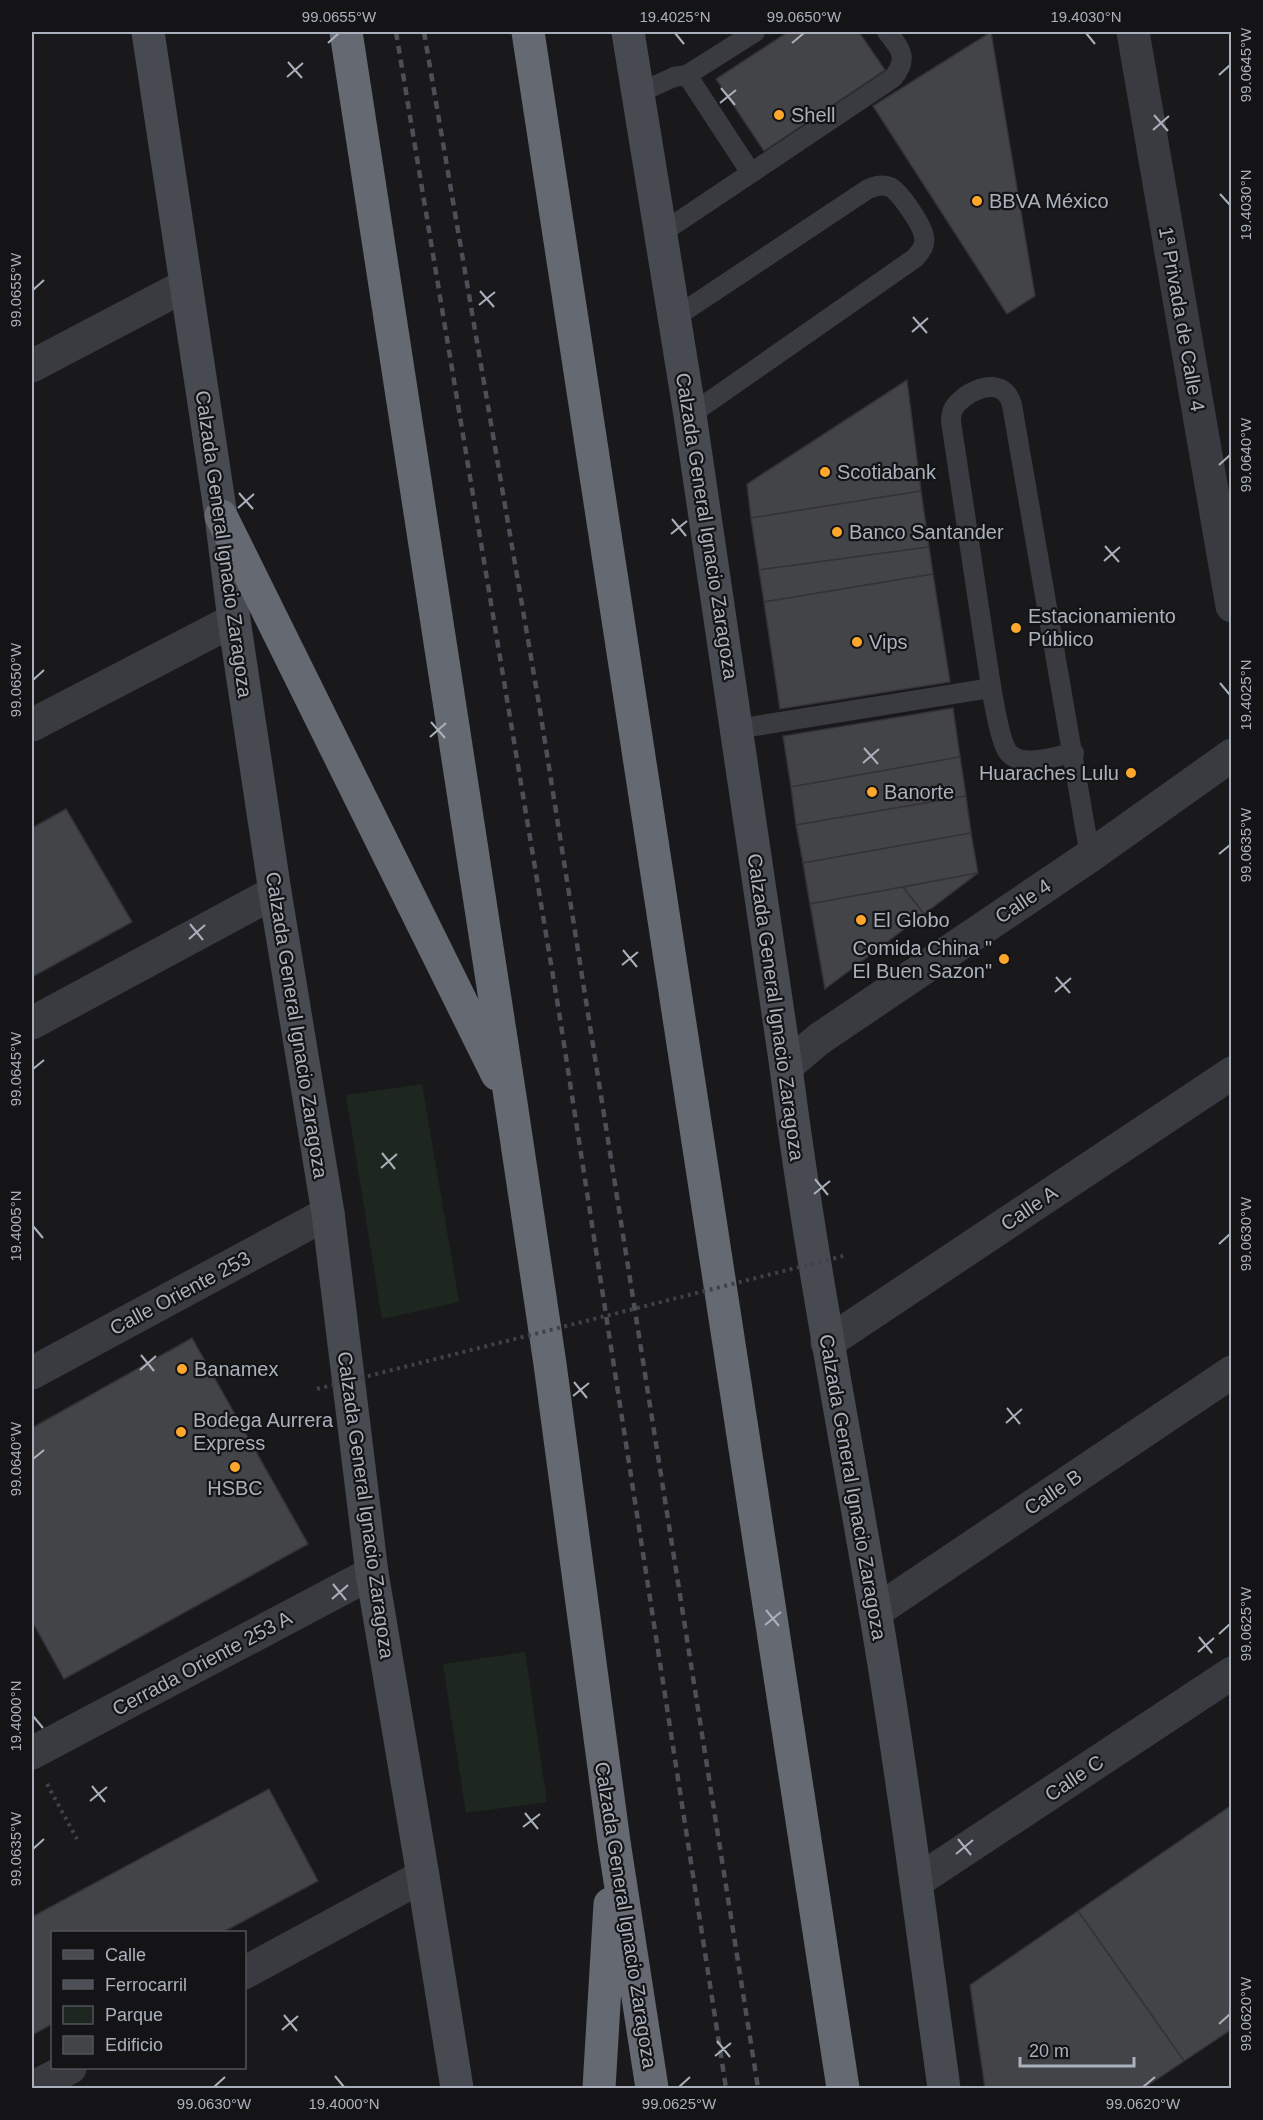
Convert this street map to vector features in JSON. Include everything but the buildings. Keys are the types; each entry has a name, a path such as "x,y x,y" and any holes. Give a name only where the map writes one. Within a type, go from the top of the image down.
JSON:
{"highway":[{"name":"Calzada General Ignacio Zaragoza","path":"346,32 511,1103 551,1376 614,1842 652,2088"},
{"path":"528,32 843,2088"},
{"path":"221,516 511,1103"},
{"path":"599,2088 614,1842"}],"main road":[{"name":"Calzada General Ignacio Zaragoza","path":"148,32 275,892 328,1213 372,1573 457,2088"},
{"name":"Calzada General Ignacio Zaragoza","path":"628,32 690,415 798,1161 827,1343 875,1612 916,1882 944,2088"}],"street":[{"name":"1ª Privada de Calle 4","path":"1133,32 1232,606"},
{"path":"32,366 186,285"},
{"path":"32,725 234,620"},
{"name":"Calle 4","path":"786,1067 819,1039 1090,856 1232,755"},
{"path":"32,1023 275,892"},
{"name":"Calle A","path":"827,1343 1232,1073"},
{"name":"Calle Oriente 253","path":"32,1372 328,1213"},
{"name":"Calle B","path":"875,1612 1232,1372"},
{"name":"Cerrada Oriente 253 A","path":"37,1765 372,1573"},
{"name":"Calle C","path":"916,1882 1232,1673"},
{"path":"246,1972 423,1876"},
{"path":"32,2088 66,2069"}],"lane":[{"path":"637,94 674,77 687,75 755,32"},
{"path":"660,234 893,78 900,69 903,57 898,45 887,32"},
{"path":"687,75 751,172"},
{"path":"675,318 868,189 879,185 891,188 900,195 925,238 922,249 915,258 690,415"},
{"path":"1074,753 1029,760 1018,759 1008,753 1003,743 991,688 951,422 951,414 961,400 978,390 992,386 1006,392 1012,405 1074,753 1090,856"},
{"path":"737,729 991,688"}],"path":[{"path":"317,1389 843,1256"},
{"path":"37,1765 77,1839"}],"green space":[{"path":"422,1084 459,1302 382,1319 346,1095"},
{"path":"525,1652 547,1802 466,1813 443,1664"}],"railway":[{"path":"396,32 559,1012 726,2088"},
{"path":"424,32 539,704 758,2088"}],"place":[{"name":"Shell","path":"779,115"},
{"name":"BBVA México","path":"977,201"},
{"name":"Scotiabank","path":"825,472"},
{"name":"Banco Santander","path":"837,532"},
{"name":"Estacionamiento Público","path":"1016,628"},
{"name":"Vips","path":"857,642"},
{"name":"Huaraches Lulu","path":"1131,773"},
{"name":"Banorte","path":"872,792"},
{"name":"El Globo","path":"861,920"},
{"name":"Comida China \" El Buen Sazon\"","path":"1004,959"},
{"name":"Banamex","path":"182,1369"},
{"name":"Bodega Aurrera Express","path":"181,1432"},
{"name":"HSBC","path":"235,1467"}]}
